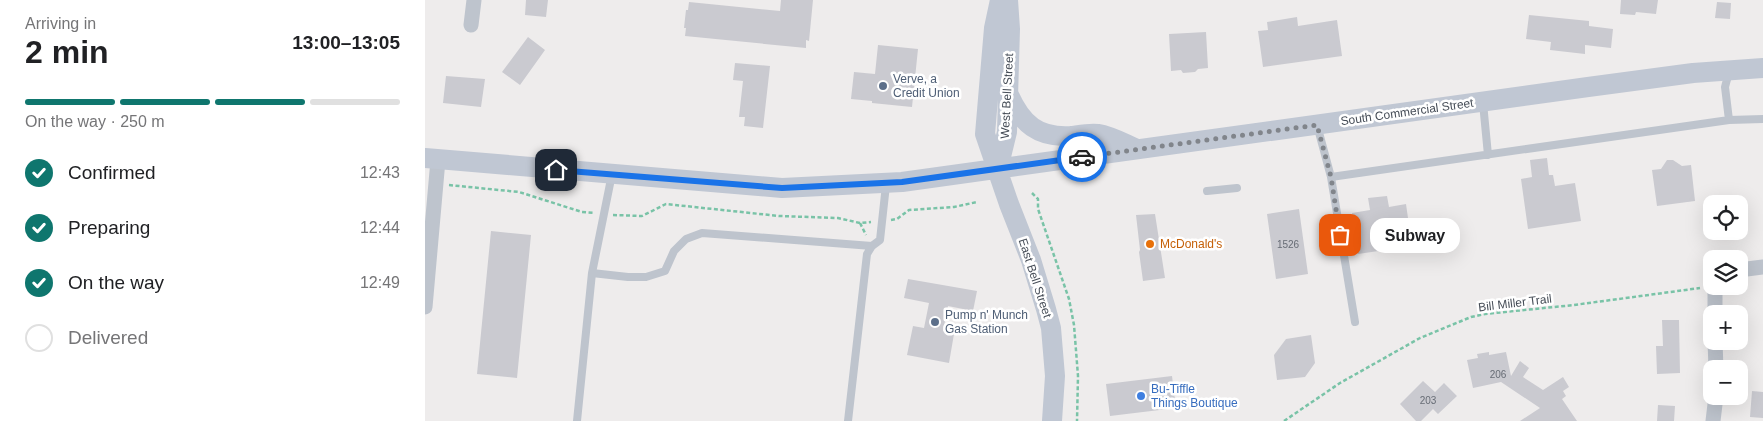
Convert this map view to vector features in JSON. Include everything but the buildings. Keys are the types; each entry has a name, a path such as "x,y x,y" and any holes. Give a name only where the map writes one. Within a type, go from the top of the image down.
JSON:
{"main road":[{"name":"West Bell Street","path":"998,169 985,134 993,28 1001,0"},
{"name":"West Bell Street","path":"998,169 1007,137 1010,29 1008,0"},
{"name":"South Commercial Street","path":"432,159 782,188 886,183 1693,73 1763,68"},
{"path":"1009,94 1014,107 1029,125 1044,134 1057,137 1097,134 1139,150"},
{"name":"East Bell Street","path":"998,169 1009,204 1042,290 1051,328 1055,376 1052,421"}],"street":[{"path":"471,25 474,0"},
{"path":"425,307 436,183 432,159"},
{"path":"1748,269 1763,268"},
{"path":"1713,421 1714,405"}],"lane":[{"path":"1729,120 1725,87 1730,70"},
{"path":"1483,102 1488,155"},
{"path":"1331,177 1729,120 1763,119"},
{"path":"1317,125 1331,177 1355,322"},
{"path":"577,421 592,273 612,174"},
{"path":"848,421 867,254 872,246 880,240 886,183"},
{"path":"1207,191 1237,188"},
{"path":"592,273 628,278 645,277 665,271 674,251 685,239 702,233 872,246"}],"path":[{"path":"436,183 519,192 582,212 642,216 666,204 779,216 838,218 860,223 897,219 909,210 954,207 977,202"},
{"name":"Bill Miller Trail","path":"1284,421 1340,383 1412,342 1471,317 1703,288"}],"way so far":[{"path":"1082,157 1317,125 1331,177 1340,235"}],"place":[{"name":"Verve, a Credit Union","path":"883,86"},
{"name":"Subway","path":"1340,235"},
{"name":"McDonald's","path":"1150,244"},
{"name":"Pump n' Munch Gas Station","path":"935,322"},
{"name":"Bu-Tiffle Things Boutique","path":"1141,396"}],"route":[{"path":"556,170 782,188 902,182 1082,157"}]}
